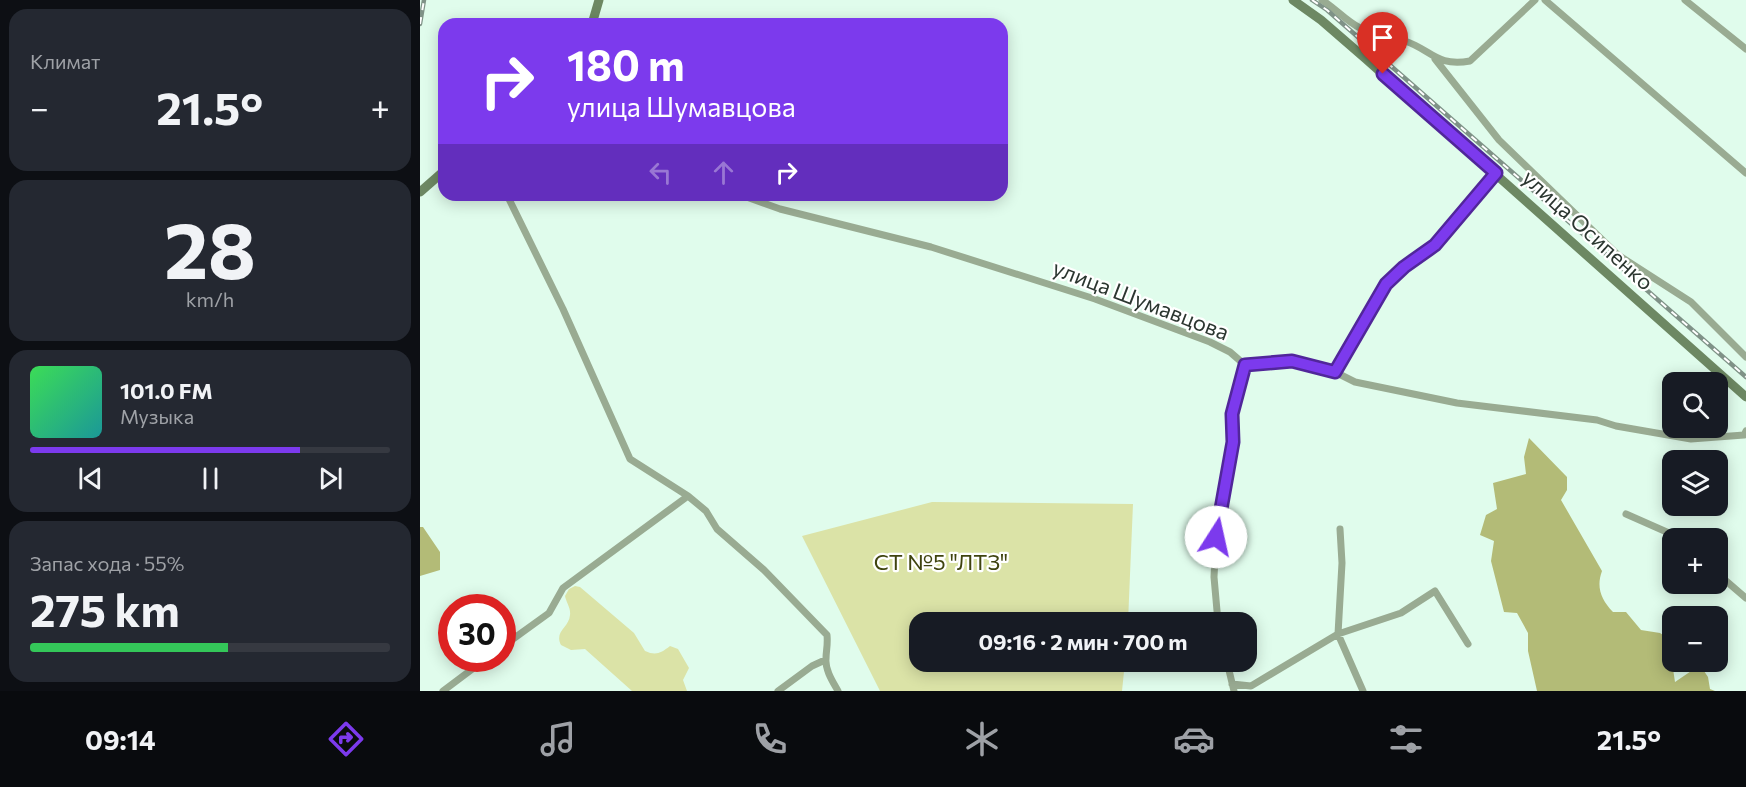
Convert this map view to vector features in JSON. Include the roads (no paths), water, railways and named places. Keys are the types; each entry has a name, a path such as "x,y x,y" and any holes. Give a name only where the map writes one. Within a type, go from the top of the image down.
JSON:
{"street":[{"path":"594,18 599,0"},
{"name":"улица Осипенко","path":"1293,0 1321,20 1496,173 1746,397"},
{"path":"1322,0 1357,27 1374,34 1408,42 1435,59 1500,140 1618,255 1691,302 1746,357"},
{"path":"1435,59 1456,63 1470,61 1534,0"},
{"path":"1545,0 1746,173"},
{"path":"1685,0 1746,49"},
{"path":"1335,372 1386,284 1404,267 1435,245 1496,173"},
{"path":"420,192 438,176"},
{"path":"510,201 563,309 630,459 688,496 706,511 717,529 764,570 827,635 829,647 825,660 828,673 838,691"},
{"name":"улица Шумавцова","path":"758,201 780,209 931,247 1095,299 1210,342 1230,352 1245,365 1292,361 1335,372 1355,382 1457,403 1597,420 1616,426 1691,439 1744,435 1746,431"},
{"path":"1217,612 1214,577 1216,537 1233,442 1232,414 1245,365"},
{"path":"516,637 549,613 563,588 688,496"},
{"path":"1626,514 1662,530"},
{"path":"1340,530 1342,563 1338,634 1363,691"},
{"path":"1728,583 1746,598"},
{"path":"1229,672 1233,688 1251,686 1338,634 1401,613 1435,591 1468,644"},
{"path":"778,691 812,666 825,660"},
{"path":"443,691 468,672"}],"railway":[{"path":"420,24 424,0"},
{"path":"1312,0 1327,10 1746,377"}],"park label":[{"name":"СТ №5 \"ЛТЗ\"","path":"941,562"}]}
